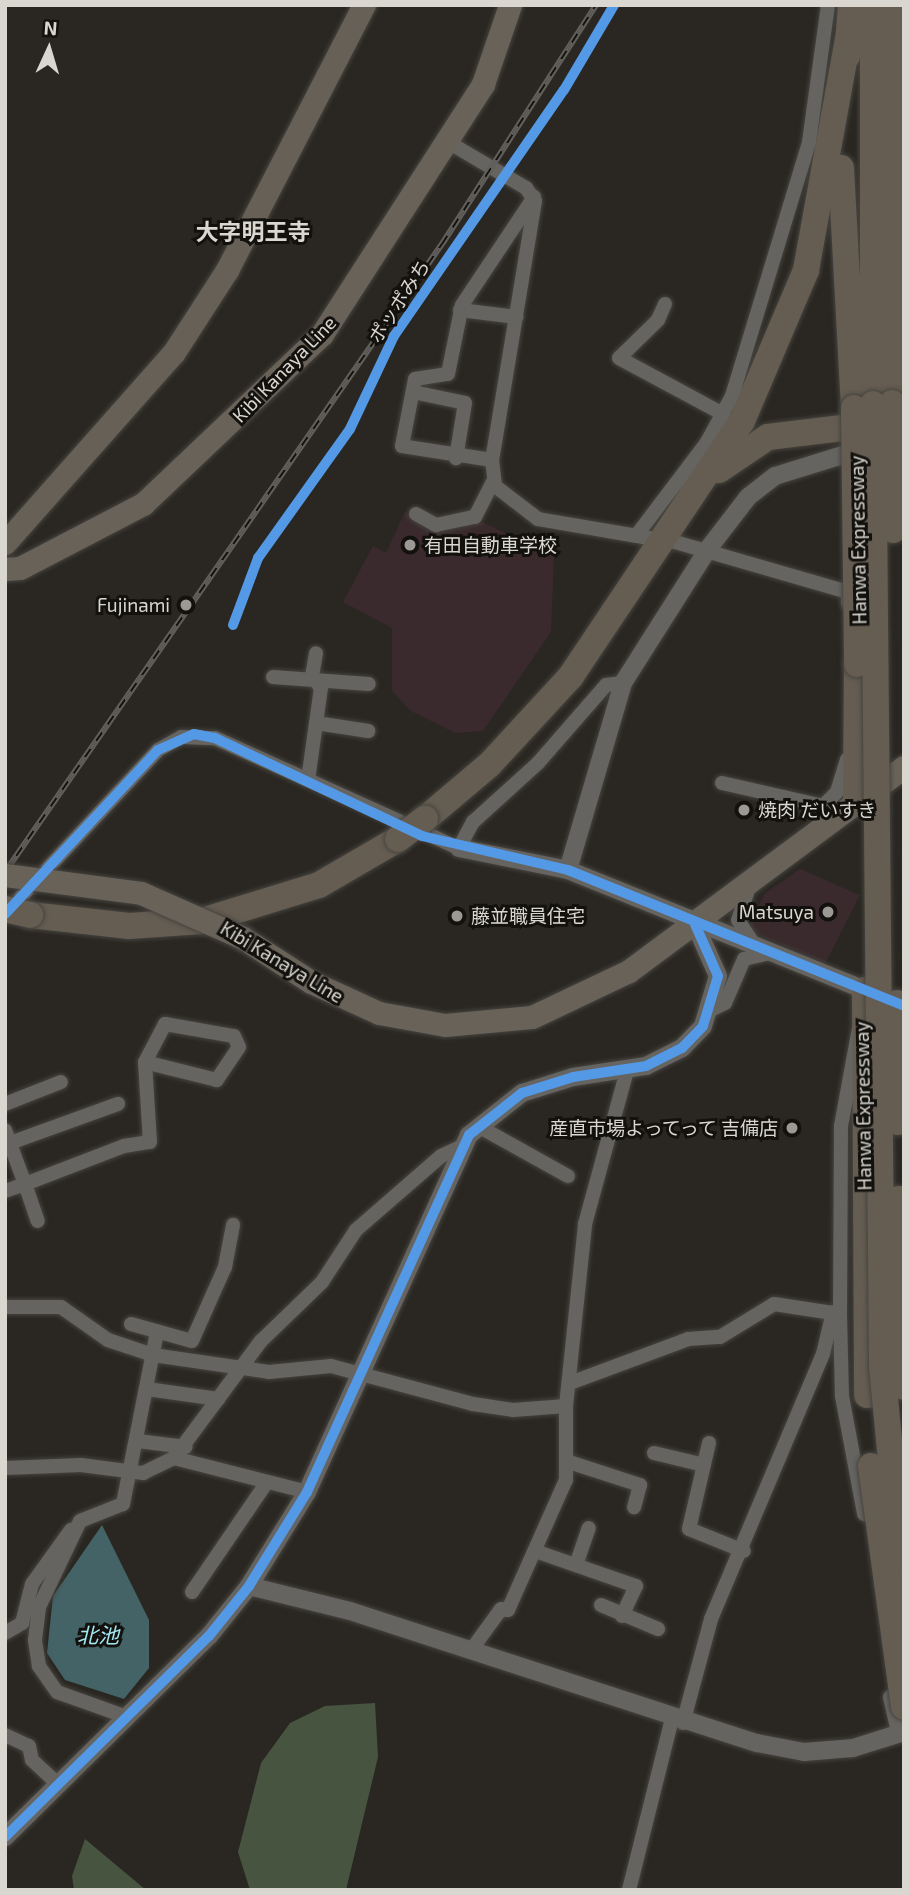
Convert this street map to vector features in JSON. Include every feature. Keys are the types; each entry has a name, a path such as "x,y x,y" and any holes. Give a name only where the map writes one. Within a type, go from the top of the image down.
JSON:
{"highway":[{"path":"5,543 82,461 174,352 226,270 363,5"},
{"path":"851,5 840,177 881,408 857,664 856,804"},
{"name":"Hanwa Expressway","path":"873,5 904,1387"},
{"name":"Hanwa Expressway","path":"898,5 881,408 882,1367 904,1597"},
{"path":"14,912 129,926 212,919 319,885 398,839 489,765 571,676 701,488 742,421 806,270 848,40"},
{"path":"701,488 731,458 768,437 881,408"},
{"path":"5,526 82,461"},
{"path":"865,990 867,1395 873,1503 896,1697"}],"main road":[{"name":"Kibi Kanaya Line","path":"5,569 74,542 169,484 322,334 483,84 510,5"},
{"name":"Kibi Kanaya Line","path":"5,875 141,893 243,938 357,1005 423,1022 489,1024 592,994 695,924 763,873 829,814 856,804 904,766"}],"street":[{"path":"636,536 723,414 807,149 828,5"},
{"path":"448,142 534,197"},
{"path":"492,460 456,458 402,446 415,379 448,374 460,310 534,197"},
{"path":"416,514 436,525 475,517 494,482 492,460 517,317 534,197"},
{"path":"665,304 619,358 723,414"},
{"path":"460,310 517,317"},
{"path":"413,391 465,403 456,458"},
{"path":"568,870 623,683 708,549 748,497 787,469 842,452 904,446"},
{"path":"494,482 513,505 538,519 656,539"},
{"path":"675,542 708,549 848,592 848,754 829,814 722,783"},
{"path":"307,780 316,723 316,653"},
{"path":"274,677 369,684"},
{"path":"459,848 473,822 538,763 606,685 623,683"},
{"path":"316,723 368,731"},
{"path":"14,912 170,741 194,734 215,738 459,848 568,870 695,924 904,1006"},
{"path":"754,946 737,912 763,873"},
{"path":"5,1837 209,1636 249,1586 307,1492 460,1147 478,1126 531,1089 627,1070 689,1043 711,1010 716,967 695,924"},
{"path":"711,1010 725,1003 744,959 776,954"},
{"path":"249,1586 472,1649 678,1721 804,1752 853,1748 901,1733 842,1396 837,1314 841,1126 865,990"},
{"path":"5,1191 124,1146 150,1142 145,1062 165,1024 234,1036 239,1047 217,1080 145,1062"},
{"path":"472,1649 501,1609 508,1610 559,1501 566,1461 566,1406 585,1224 627,1070"},
{"path":"5,1104 61,1083"},
{"path":"38,1221 8,1137 118,1104"},
{"path":"478,1126 568,1176"},
{"path":"5,1468 81,1465 132,1473 150,1472 174,1458 186,1447 242,1366 322,1282 356,1230 440,1156 460,1147"},
{"path":"131,1324 192,1341 225,1267 233,1225"},
{"path":"570,1382 688,1339 720,1337 774,1304 837,1314"},
{"path":"5,1307 61,1307 108,1340 153,1355 269,1371 331,1366 513,1410 566,1406"},
{"path":"629,1890 711,1619 744,1551 824,1354 837,1314"},
{"path":"5,1633 22,1623 32,1584 80,1521 123,1504 132,1473 157,1332"},
{"path":"147,1389 218,1399"},
{"path":"138,1441 186,1447"},
{"path":"709,1443 688,1529 744,1551"},
{"path":"654,1453 704,1465"},
{"path":"174,1458 307,1492"},
{"path":"566,1461 640,1485 634,1507"},
{"path":"192,1592 267,1482"},
{"path":"80,1521 39,1607 39,1666 57,1692 127,1717"},
{"path":"576,1565 589,1528"},
{"path":"535,1551 636,1586 622,1616"},
{"path":"601,1605 658,1629"},
{"path":"896,1697 904,1683"},
{"path":"5,1735 29,1746 32,1760 59,1785"}],"shaded area":[{"path":"405,512 441,529 480,521 554,556 551,632 483,731 455,733 411,711 392,691 392,628 343,602 373,546 386,553"},
{"path":"800,869 860,895 825,964 746,929 765,893"}],"green space":[{"path":"375,1703 378,1757 346,1890 250,1890 238,1852 261,1763 290,1723 325,1706"},
{"path":"85,1839 146,1890 74,1890 72,1876"}],"water":[{"name":"北池","path":"102,1525 149,1620 149,1668 124,1699 65,1680 47,1653 53,1596"}],"railway":[{"path":"5,872 442,244 596,5"}],"cycle path":[{"name":"ポッポみち","path":"233,625 258,558 350,429 394,336 564,90 614,5"},
{"path":"5,914 158,750 194,734 215,738 422,836 568,870 904,1006"},
{"path":"5,1837 209,1636 249,1586 307,1492 469,1135 522,1093 573,1077 646,1066 682,1048 703,1026 718,976 695,924"}],"place":[{"name":"有田自動車学校","path":"410,545"},
{"name":"Fujinami","path":"186,605"},
{"name":"焼肉 だいすき","path":"744,810"},
{"name":"Matsuya","path":"828,912"},
{"name":"藤並職員住宅","path":"457,916"},
{"name":"産直市場よってって 吉備店","path":"792,1128"}],"district":[{"name":"大字明王寺","path":"253,231"}]}
